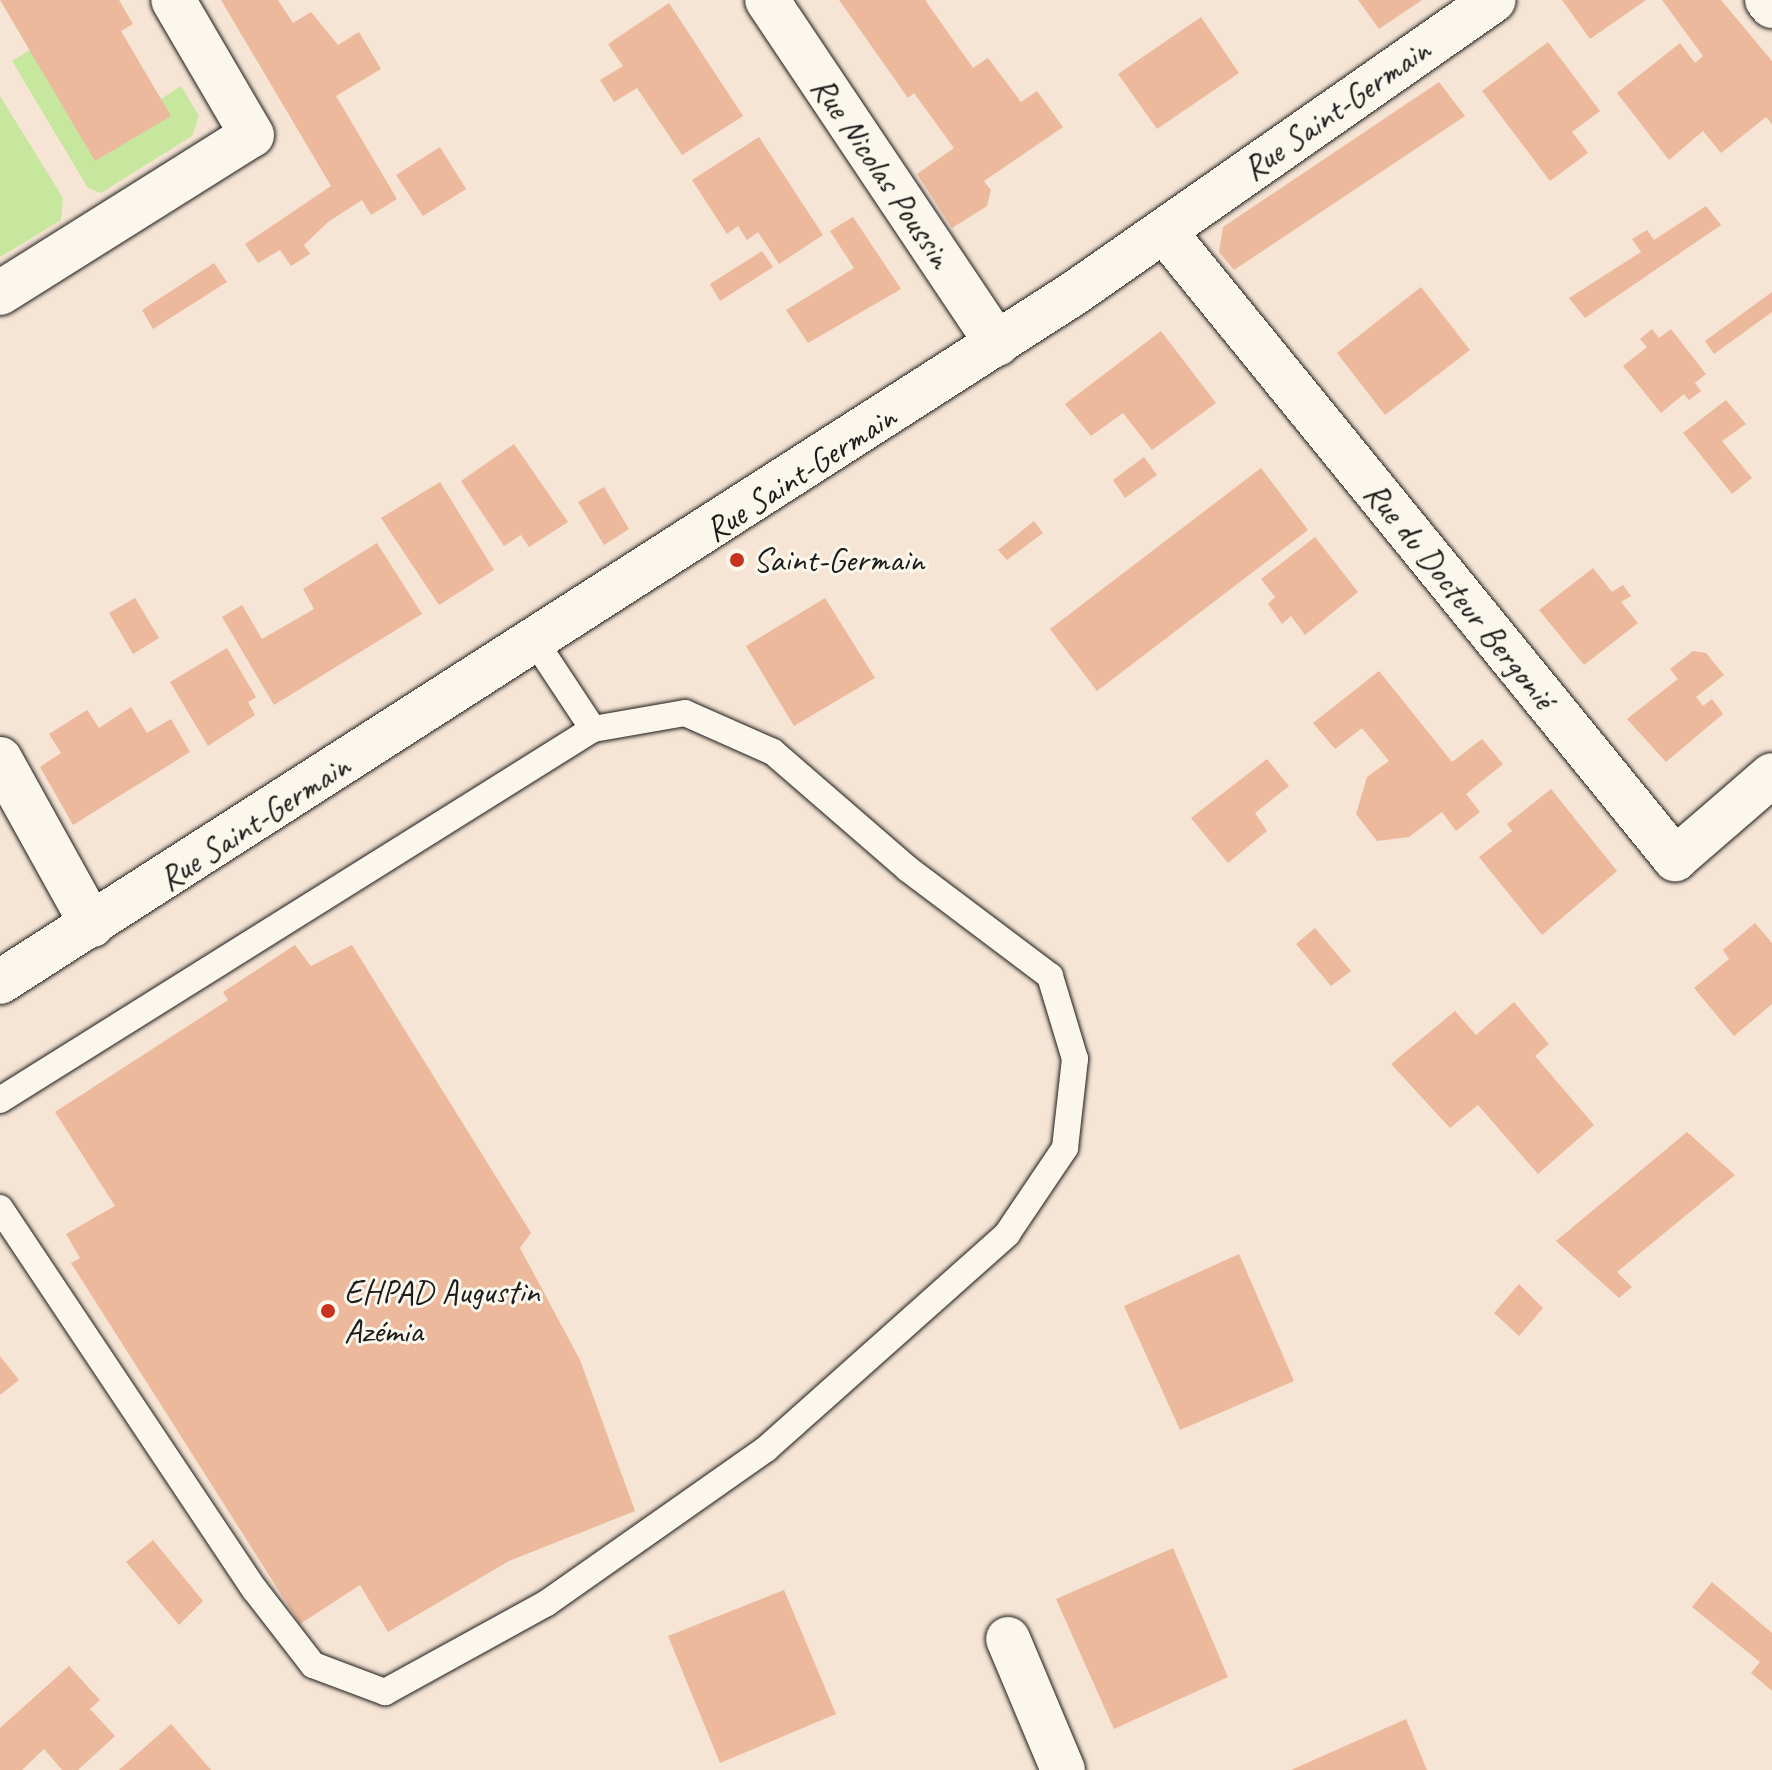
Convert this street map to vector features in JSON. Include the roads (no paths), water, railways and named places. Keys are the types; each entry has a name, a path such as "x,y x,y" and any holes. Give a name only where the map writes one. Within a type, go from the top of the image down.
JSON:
{"street":[{"path":"0,293 252,135 173,0"},
{"name":"Rue Nicolas Poussin","path":"767,0 997,344"},
{"name":"Rue Saint-Germain","path":"0,982 536,643 997,344 1494,0"},
{"path":"1767,0 1772,6"},
{"name":"Rue du Docteur Bergonié","path":"1164,231 1675,859 1772,775"},
{"path":"0,759 92,925"},
{"path":"1008,1639 1063,1770"}],"lane":[{"path":"536,643 593,729"},
{"path":"0,1100 593,729 685,713 773,752 908,869 1050,976 1075,1059 1065,1148 1007,1234 766,1449 547,1603 385,1692 313,1665 255,1590 0,1208"}],"place":[{"name":"Saint-Germain","path":"737,560"},
{"name":"EHPAD Augustin Azémia","path":"328,1311"}]}
